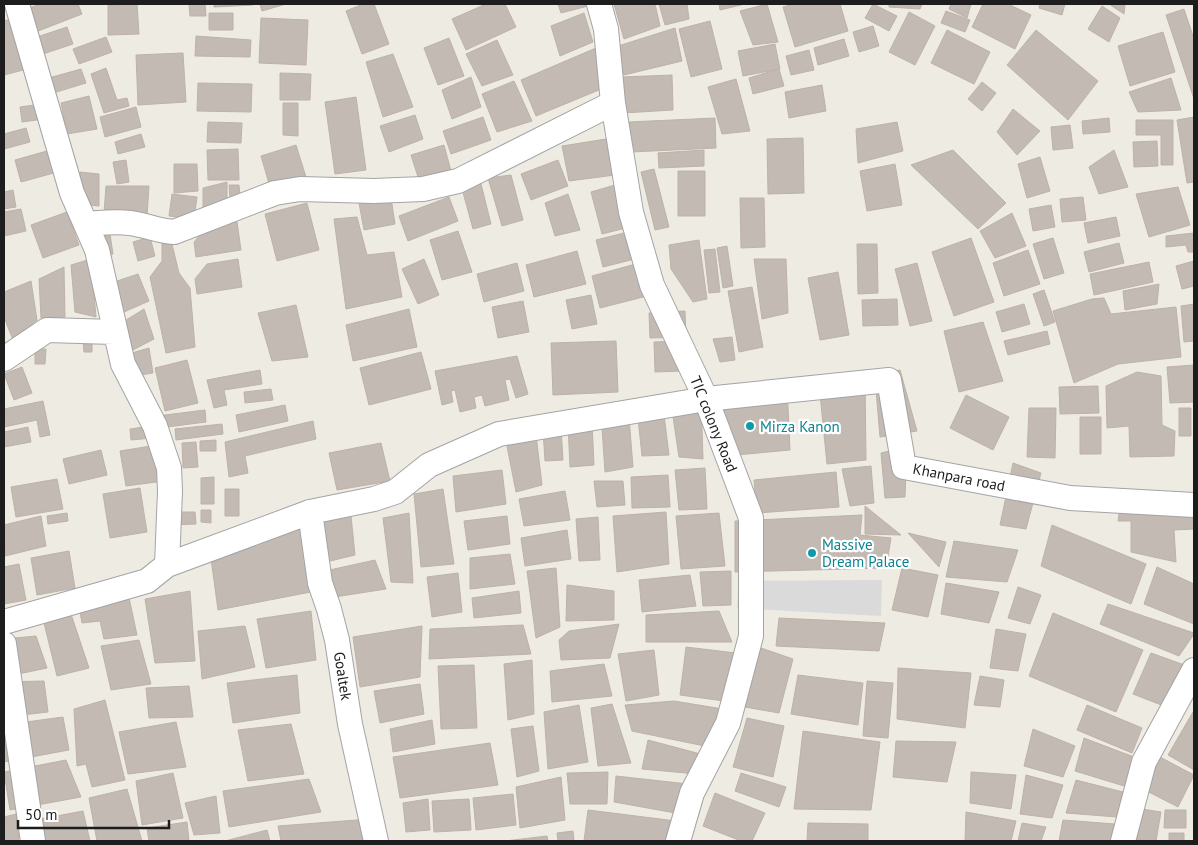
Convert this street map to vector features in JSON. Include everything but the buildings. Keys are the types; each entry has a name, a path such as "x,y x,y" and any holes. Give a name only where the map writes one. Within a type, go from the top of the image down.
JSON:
{"street":[{"path":"16,4 72,193 97,250 114,332 123,364 155,426 169,468 167,566"},
{"name":"TIC colony Road","path":"600,4 606,29 613,103 631,212 652,285 706,399 751,518 751,636 728,723 692,792 678,841"},
{"path":"86,224 116,221 157,231 174,232 275,193 300,189 423,190 458,181 613,103"},
{"path":"4,359 46,330 114,332"},
{"name":"Khanpara road","path":"706,399 889,380 904,467 1070,498 1194,505"},
{"path":"4,622 147,581 167,566 310,512 374,499 395,492 429,465 499,434 706,399"},
{"name":"Goaltek","path":"310,512 320,583 329,609 336,640 350,724 376,841"},
{"path":"4,644 33,841"},
{"path":"1124,838 1144,762 1194,670"}],"shaded area":[{"path":"882,580 881,616 737,608 739,581"}],"place":[{"name":"Mirza Kanon","path":"750,426"},
{"name":"Massive Dream Palace","path":"812,553"}]}
